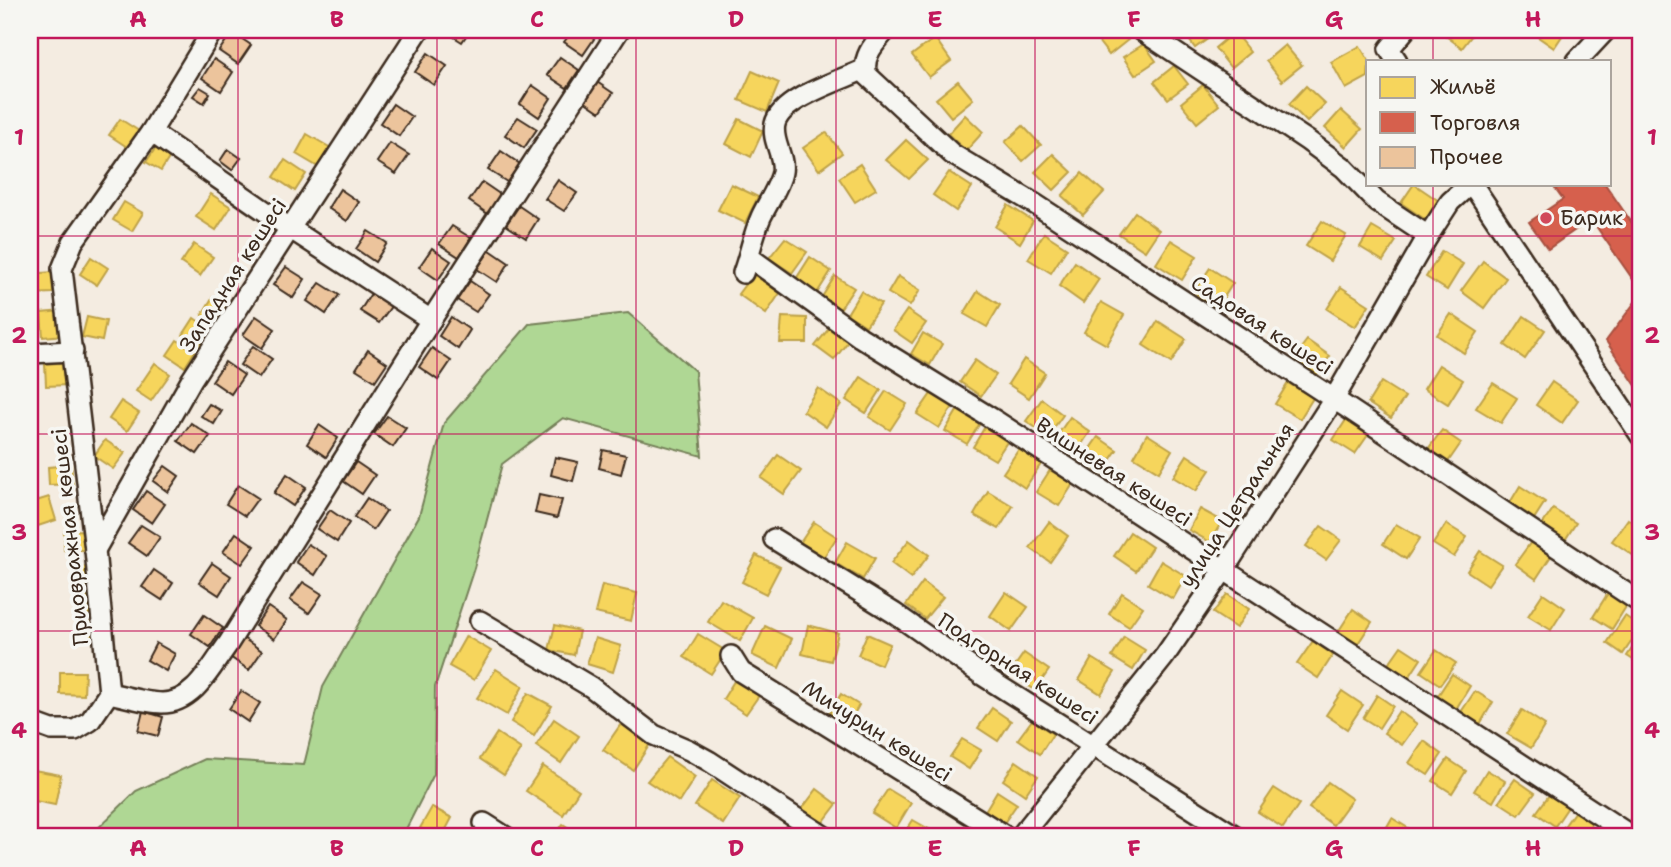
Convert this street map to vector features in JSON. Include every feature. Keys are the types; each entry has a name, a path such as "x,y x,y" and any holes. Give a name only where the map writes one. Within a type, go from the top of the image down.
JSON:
{"street":[{"name":"Приовражная көшесі","path":"108,693 95,550 62,270 73,242 151,132 213,30"},
{"name":"Западная көшесі","path":"95,550 192,379 419,30"},
{"path":"30,722 52,730 75,730 90,722 108,693 162,703 182,700 197,686 228,644 431,320 619,30"},
{"path":"1141,30 1308,141 1343,167 1377,202 1429,236"},
{"path":"1395,60 1389,49 1405,30"},
{"path":"1578,60 1606,30"},
{"path":"866,72 870,49 878,34"},
{"name":"Вишневая көшесі","path":"866,72 793,102 782,111 775,123 782,172 751,244 746,265 996,421 1633,837"},
{"name":"Садовая көшесі","path":"866,72 952,154 1035,204 1641,603"},
{"path":"151,132 291,229 431,320"},
{"name":"улица Цетральная","path":"1020,837 1164,657 1334,399 1450,202 1469,186"},
{"path":"1472,186 1641,436"},
{"path":"30,353 73,351"},
{"name":"Подгорная көшесі","path":"774,539 894,613 982,675 1237,837"},
{"path":"480,621 590,687 654,735 709,761 825,837"},
{"name":"Мичурин көшесі","path":"731,656 741,672 1007,837"},
{"path":"484,823 506,837"}],"green space":[{"path":"628,313 695,371 702,456 563,418 502,464 474,568 435,687 434,774 402,837 89,837 136,791 205,759 304,765 323,687 419,516 444,423 529,324"}],"building: Жильё":[{"path":"1101,30 1119,30 1128,40 1109,55 1094,36"},
{"path":"1182,30 1214,30 1216,33 1195,48"},
{"path":"1438,30 1476,30 1462,48"},
{"path":"1528,30 1566,30 1554,48"},
{"path":"1234,32 1250,52 1231,68 1215,48"},
{"path":"935,38 951,61 929,77 912,55"},
{"path":"1144,44 1156,61 1135,75 1123,57"},
{"path":"1285,45 1302,65 1282,81 1266,61"},
{"path":"1360,46 1368,60 1366,60 1366,78 1346,89 1331,62"},
{"path":"1174,66 1188,84 1168,99 1154,82"},
{"path":"752,71 779,83 767,112 739,100"},
{"path":"958,81 973,99 951,117 936,99"},
{"path":"1203,85 1219,105 1197,123 1181,103"},
{"path":"1306,86 1325,104 1307,122 1289,104"},
{"path":"1341,110 1362,129 1346,147 1325,128"},
{"path":"965,115 983,132 966,151 948,134"},
{"path":"120,119 139,131 127,147 109,135"},
{"path":"739,119 763,131 751,157 726,144"},
{"path":"1023,126 1041,145 1023,161 1005,142"},
{"path":"826,132 842,153 819,170 803,148"},
{"path":"307,134 331,148 320,168 296,154"},
{"path":"906,140 928,160 909,179 886,160"},
{"path":"157,146 171,155 161,171 146,162"},
{"path":"1053,154 1072,172 1054,190 1035,172"},
{"path":"285,160 306,174 295,191 274,177"},
{"path":"860,164 876,189 855,202 839,178"},
{"path":"949,172 972,187 956,211 933,195"},
{"path":"1082,173 1104,192 1083,215 1062,196"},
{"path":"731,184 758,197 745,223 718,210"},
{"path":"1413,186 1417,186 1439,201 1426,220 1401,203"},
{"path":"211,194 231,207 216,230 196,217"},
{"path":"124,202 143,213 132,231 113,220"},
{"path":"1008,205 1033,221 1020,243 995,227"},
{"path":"1135,212 1159,230 1145,251 1119,234"},
{"path":"1322,221 1346,235 1330,261 1306,246"},
{"path":"1372,227 1396,241 1383,261 1360,247"},
{"path":"1044,233 1067,248 1051,273 1028,259"},
{"path":"785,238 807,252 792,273 769,258"},
{"path":"1171,240 1197,256 1182,280 1156,264"},
{"path":"194,244 213,257 200,276 181,263"},
{"path":"1442,251 1463,264 1447,290 1426,277"},
{"path":"91,257 108,268 97,285 80,274"},
{"path":"810,257 831,271 817,293 796,279"},
{"path":"1483,261 1506,278 1484,308 1461,291"},
{"path":"1075,262 1099,279 1083,303 1059,286"},
{"path":"1210,268 1233,283 1217,308 1194,292"},
{"path":"52,272 53,293 30,294 30,274"},
{"path":"753,274 780,293 766,314 738,294"},
{"path":"835,276 854,288 840,309 822,297"},
{"path":"898,276 920,290 910,306 888,293"},
{"path":"1341,287 1369,305 1355,327 1327,309"},
{"path":"861,291 881,304 866,326 847,314"},
{"path":"978,291 1000,305 987,327 964,314"},
{"path":"212,298 228,308 217,324 202,315"},
{"path":"1101,302 1124,315 1107,345 1084,332"},
{"path":"907,310 926,323 912,343 893,330"},
{"path":"62,311 64,335 43,337 41,313"},
{"path":"1451,314 1478,332 1464,353 1437,335"},
{"path":"1524,316 1545,330 1525,359 1505,345"},
{"path":"87,317 106,321 102,341 82,337"},
{"path":"782,317 807,318 807,343 780,343"},
{"path":"194,318 210,329 199,345 183,335"},
{"path":"1158,321 1186,339 1171,363 1143,345"},
{"path":"831,326 849,340 834,360 815,346"},
{"path":"923,333 942,344 930,365 911,354"},
{"path":"177,340 195,351 185,367 167,355"},
{"path":"1307,340 1330,356 1316,376 1292,360"},
{"path":"1024,359 1045,373 1029,398 1008,384"},
{"path":"975,360 996,375 981,396 960,382"},
{"path":"68,362 69,385 46,386 45,364"},
{"path":"155,363 170,374 151,401 136,391"},
{"path":"1439,365 1463,380 1448,404 1424,389"},
{"path":"861,377 881,390 866,413 846,400"},
{"path":"1381,382 1405,397 1391,418 1368,403"},
{"path":"1552,382 1578,400 1562,423 1536,405"},
{"path":"1288,383 1313,398 1300,419 1275,404"},
{"path":"1493,383 1517,398 1501,423 1476,408"},
{"path":"818,388 841,404 826,427 803,411"},
{"path":"886,391 907,404 890,430 869,417"},
{"path":"933,391 954,405 939,428 917,414"},
{"path":"1042,399 1063,415 1048,436 1026,421"},
{"path":"121,401 139,413 127,431 109,419"},
{"path":"960,406 982,420 967,444 945,431"},
{"path":"1070,417 1090,432 1075,454 1054,440"},
{"path":"1346,420 1368,435 1355,454 1333,440"},
{"path":"986,425 1009,439 995,460 973,447"},
{"path":"1442,430 1461,443 1448,462 1428,449"},
{"path":"1147,434 1172,450 1159,472 1134,457"},
{"path":"1098,437 1117,450 1101,473 1082,460"},
{"path":"105,440 125,453 113,469 94,456"},
{"path":"1019,449 1041,464 1025,488 1003,473"},
{"path":"778,455 801,471 784,494 761,478"},
{"path":"1187,455 1210,470 1196,491 1173,477"},
{"path":"71,465 73,484 49,485 48,467"},
{"path":"1050,470 1073,484 1059,506 1036,492"},
{"path":"1520,486 1545,502 1532,522 1508,506"},
{"path":"988,491 1013,506 999,529 974,515"},
{"path":"49,497 56,520 38,526 30,503"},
{"path":"1200,509 1222,521 1210,542 1189,530"},
{"path":"1553,509 1576,523 1563,543 1540,528"},
{"path":"1628,519 1641,528 1641,547 1634,556 1612,541"},
{"path":"814,522 837,537 823,558 800,543"},
{"path":"1049,522 1068,536 1050,562 1030,548"},
{"path":"1396,524 1420,538 1406,559 1383,544"},
{"path":"1446,524 1467,537 1454,557 1433,544"},
{"path":"1321,526 1341,540 1326,560 1306,546"},
{"path":"84,530 85,550 64,550 64,531"},
{"path":"1130,532 1152,547 1136,571 1114,556"},
{"path":"909,540 929,555 911,578 891,563"},
{"path":"847,542 875,558 863,579 835,563"},
{"path":"1531,542 1551,556 1536,579 1515,564"},
{"path":"1480,551 1502,565 1488,585 1467,571"},
{"path":"756,555 780,567 766,594 742,582"},
{"path":"1161,561 1186,576 1173,599 1148,584"},
{"path":"94,566 94,586 76,587 75,567"},
{"path":"923,582 943,597 925,619 906,605"},
{"path":"602,585 637,593 631,621 595,613"},
{"path":"1006,592 1028,607 1011,631 990,616"},
{"path":"1122,593 1143,607 1129,627 1109,614"},
{"path":"1543,593 1565,608 1551,630 1528,616"},
{"path":"1608,593 1627,605 1612,629 1593,617"},
{"path":"1227,594 1249,609 1236,628 1213,613"},
{"path":"96,597 96,614 77,614 77,598"},
{"path":"721,600 753,618 740,641 708,622"},
{"path":"1353,609 1372,622 1357,645 1338,632"},
{"path":"1625,616 1641,627 1623,654 1607,643"},
{"path":"78,622 97,622 98,639 79,639"},
{"path":"555,625 579,631 574,655 549,650"},
{"path":"808,625 838,633 831,661 802,654"},
{"path":"765,626 792,639 779,668 752,655"},
{"path":"698,634 726,651 711,674 684,657"},
{"path":"867,634 890,644 881,665 858,655"},
{"path":"1641,635 1641,665 1627,656"},
{"path":"466,636 491,651 474,680 449,666"},
{"path":"1124,637 1145,650 1133,670 1112,657"},
{"path":"595,638 621,646 613,672 587,664"},
{"path":"1313,641 1333,655 1318,678 1297,664"},
{"path":"1401,646 1421,659 1408,679 1387,666"},
{"path":"1436,650 1456,663 1440,685 1421,672"},
{"path":"1024,653 1049,670 1035,690 1010,673"},
{"path":"1092,658 1115,672 1101,694 1079,680"},
{"path":"496,669 523,686 507,715 477,698"},
{"path":"60,672 85,672 84,695 60,694"},
{"path":"1452,674 1470,686 1456,709 1437,697"},
{"path":"736,678 760,694 746,714 723,699"},
{"path":"1342,691 1363,705 1347,729 1326,715"},
{"path":"1475,691 1493,702 1480,724 1461,712"},
{"path":"528,693 552,706 534,736 511,722"},
{"path":"841,694 859,705 848,725 829,714"},
{"path":"1377,695 1393,706 1379,728 1363,718"},
{"path":"992,708 1011,721 998,741 978,728"},
{"path":"1522,710 1545,725 1531,748 1507,734"},
{"path":"1399,711 1417,724 1402,745 1384,733"},
{"path":"554,719 579,736 561,763 536,746"},
{"path":"1032,720 1053,734 1040,754 1018,739"},
{"path":"621,724 650,744 633,770 603,750"},
{"path":"497,733 521,749 504,775 480,759"},
{"path":"962,739 981,750 969,769 950,757"},
{"path":"1424,741 1442,754 1428,775 1409,763"},
{"path":"667,757 695,777 679,802 647,781"},
{"path":"1448,759 1466,771 1452,793 1433,781"},
{"path":"1016,761 1038,776 1025,795 1003,780"},
{"path":"543,766 579,790 563,815 526,791"},
{"path":"34,770 61,775 55,805 30,800"},
{"path":"1487,770 1505,781 1493,802 1474,791"},
{"path":"1515,779 1535,793 1519,815 1499,802"},
{"path":"712,780 740,798 723,824 695,806"},
{"path":"1328,782 1352,799 1333,825 1309,808"},
{"path":"1274,788 1299,804 1283,828 1258,812"},
{"path":"817,789 837,804 821,825 801,810"},
{"path":"888,789 911,803 896,828 872,813"},
{"path":"997,791 1017,804 1004,823 985,811"},
{"path":"1549,795 1568,807 1555,826 1536,813"},
{"path":"1641,802 1641,832 1628,823"},
{"path":"432,807 452,818 442,837 436,837 420,828"},
{"path":"1575,811 1592,823 1582,837 1576,837 1563,828"},
{"path":"1392,818 1416,833 1413,837 1381,837"},
{"path":"913,820 936,833 933,837 902,837"},
{"path":"563,824 583,837 554,837"}],"building: Торговля":[{"path":"1606,186 1641,236 1641,291 1591,219 1548,249 1529,222 1563,199 1555,188"},
{"path":"1641,294 1641,393 1606,341"}],"building: Прочее":[{"path":"443,30 470,30 462,42"},
{"path":"573,30 586,30 596,36 583,55 564,42"},
{"path":"232,32 251,45 238,64 219,51"},
{"path":"428,53 447,66 434,85 415,72"},
{"path":"560,57 579,70 567,88 547,75"},
{"path":"214,59 233,72 221,91 202,78"},
{"path":"594,80 613,93 600,112 581,99"},
{"path":"532,85 551,98 539,117 520,104"},
{"path":"200,87 210,93 204,103 193,96"},
{"path":"393,104 412,117 399,136 380,123"},
{"path":"518,117 537,129 524,148 505,135"},
{"path":"390,143 409,155 396,174 377,162"},
{"path":"228,149 241,158 232,170 220,161"},
{"path":"501,151 520,164 507,182 488,170"},
{"path":"558,180 577,193 564,211 545,199"},
{"path":"482,182 501,195 488,214 469,201"},
{"path":"340,189 359,202 347,221 328,208"},
{"path":"519,206 538,219 526,238 506,225"},
{"path":"452,226 471,238 459,257 439,244"},
{"path":"368,231 387,243 375,262 356,249"},
{"path":"432,248 451,261 438,280 419,267"},
{"path":"490,250 509,263 497,282 477,269"},
{"path":"286,267 305,279 293,298 273,285"},
{"path":"470,281 489,294 476,312 457,300"},
{"path":"320,283 339,295 326,314 307,301"},
{"path":"372,292 392,305 379,323 360,311"},
{"path":"256,316 275,329 262,348 243,335"},
{"path":"451,317 470,330 458,349 439,336"},
{"path":"253,346 272,359 259,378 240,365"},
{"path":"432,348 451,361 438,380 419,367"},
{"path":"368,350 387,363 375,381 356,369"},
{"path":"225,362 244,375 231,394 212,381"},
{"path":"209,404 222,411 214,424 201,416"},
{"path":"387,416 406,428 393,447 374,434"},
{"path":"191,423 210,436 197,454 178,441"},
{"path":"319,425 338,438 326,457 307,444"},
{"path":"603,450 626,455 621,474 599,468"},
{"path":"555,457 578,462 573,481 551,475"},
{"path":"356,462 375,475 362,494 343,481"},
{"path":"165,466 179,476 168,492 153,481"},
{"path":"287,474 306,487 293,506 274,493"},
{"path":"238,485 258,498 245,516 226,504"},
{"path":"146,491 165,504 152,523 133,510"},
{"path":"539,495 562,500 557,518 535,513"},
{"path":"367,498 386,511 373,530 354,517"},
{"path":"330,510 349,523 337,542 317,529"},
{"path":"141,525 160,537 147,556 128,543"},
{"path":"236,533 255,546 242,564 223,552"},
{"path":"308,544 327,556 315,575 296,562"},
{"path":"212,563 231,576 219,595 199,582"},
{"path":"154,570 173,583 162,600 142,587"},
{"path":"303,582 322,594 309,613 290,600"},
{"path":"268,607 287,620 274,639 255,626"},
{"path":"204,615 223,628 210,647 191,634"},
{"path":"243,638 262,651 249,670 230,657"},
{"path":"156,643 175,654 166,671 147,660"},
{"path":"241,691 260,703 248,722 229,709"},
{"path":"143,711 163,717 158,736 138,731"}],"place":[{"name":"Барик","path":"1546,218"}]}
